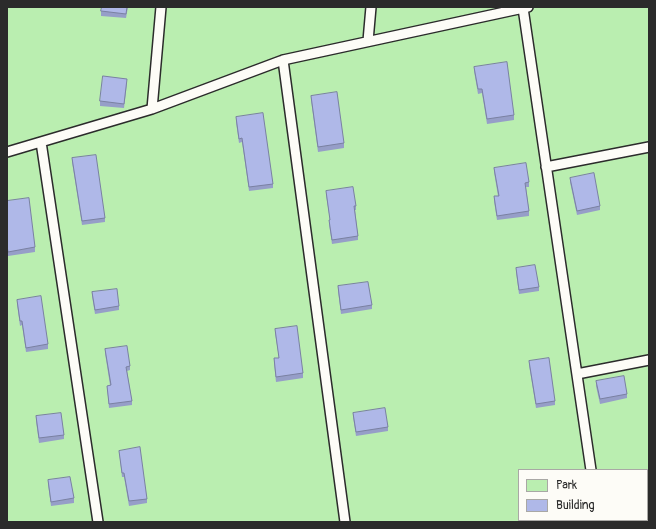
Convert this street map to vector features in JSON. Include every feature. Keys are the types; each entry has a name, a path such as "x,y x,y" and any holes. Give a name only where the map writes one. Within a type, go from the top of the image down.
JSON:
{"lane":[{"path":"152,109 161,7"},
{"path":"368,42 371,7"},
{"path":"7,152 152,109 283,60 526,8 546,167 591,469"},
{"path":"283,60 345,522"},
{"path":"41,142 98,522"},
{"path":"546,167 649,147"},
{"path":"577,374 649,360"}],"green space":[{"path":"7,7 649,7 649,522 7,522"}],"building":[{"path":"102,7 127,7 126,14 101,11"},
{"path":"507,62 514,115 487,119 482,89 478,89 474,67"},
{"path":"103,76 127,79 124,104 100,101"},
{"path":"337,92 344,143 318,147 311,96"},
{"path":"263,113 273,184 249,187 242,138 239,139 236,117"},
{"path":"96,155 105,218 82,221 72,158"},
{"path":"526,163 529,182 525,183 529,211 497,216 494,196 499,196 494,168"},
{"path":"594,173 600,206 577,211 570,178"},
{"path":"353,187 358,236 332,240 326,191"},
{"path":"29,198 35,247 8,252 7,201"},
{"path":"535,265 539,287 519,290 516,268"},
{"path":"368,282 372,305 341,310 338,286"},
{"path":"117,289 119,306 95,310 92,292"},
{"path":"41,296 48,344 26,348 17,300"},
{"path":"297,326 303,373 276,377 274,358 279,358 275,329"},
{"path":"127,346 130,366 126,367 132,401 109,404 107,386 111,385 105,349"},
{"path":"549,358 555,401 536,404 529,361"},
{"path":"624,376 627,394 600,399 596,381"},
{"path":"385,408 388,427 356,432 353,413"},
{"path":"61,413 64,435 39,438 36,416"},
{"path":"140,447 147,499 129,501 124,473 122,473 119,451"},
{"path":"70,477 74,498 51,502 48,480"}]}
